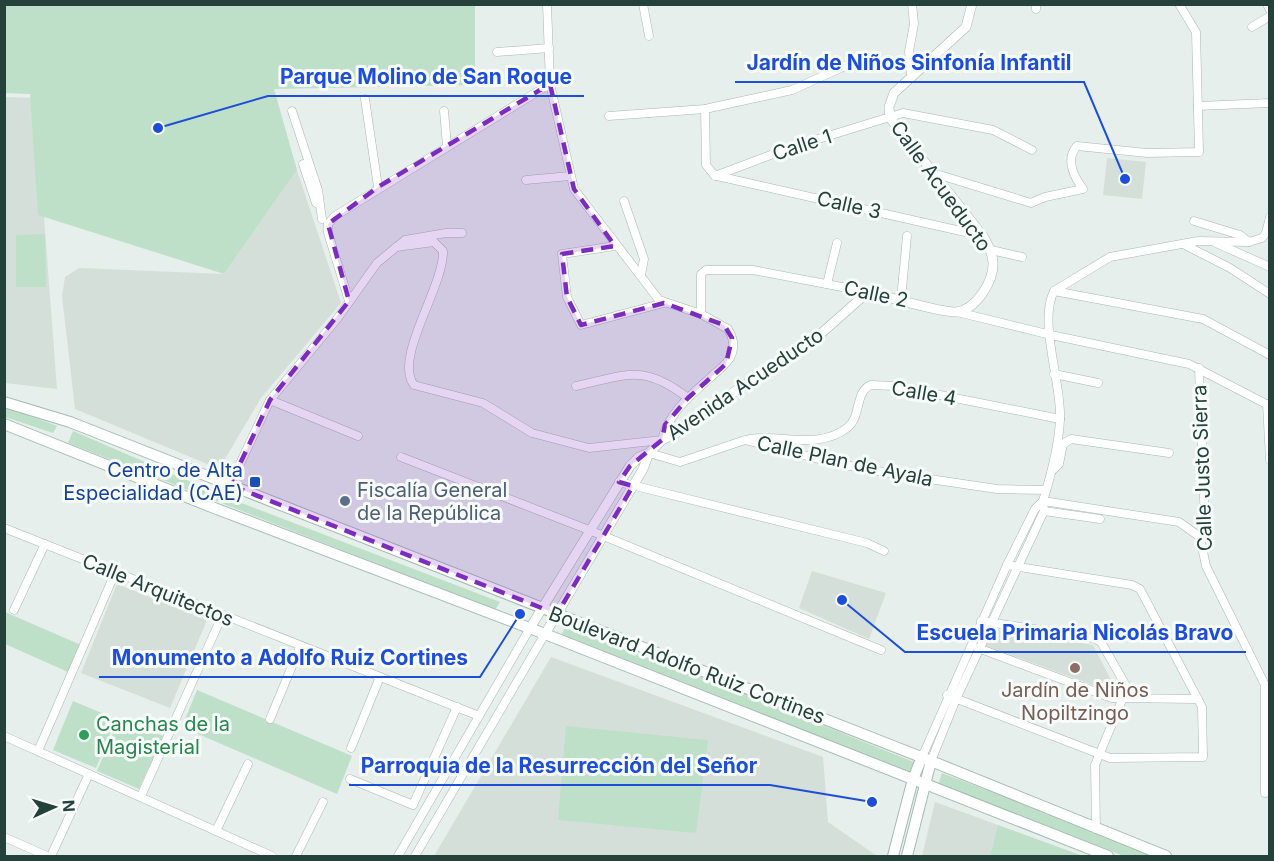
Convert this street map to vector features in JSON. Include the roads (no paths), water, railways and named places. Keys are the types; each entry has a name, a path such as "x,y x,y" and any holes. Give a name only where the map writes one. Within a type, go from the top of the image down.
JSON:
{"main road":[{"name":"Boulevard Adolfo Ruiz Cortines","path":"4,402 70,422 926,759 1166,856"},
{"name":"Boulevard Adolfo Ruiz Cortines","path":"4,424 1108,856"},
{"path":"893,856 913,779 926,759"},
{"path":"907,856 926,784 926,759"}],"street":[{"path":"396,247 434,242 443,251 436,288 409,353 410,381 414,386 483,403 532,433 577,447 589,448 662,440 665,426 688,398 726,364 733,349 728,329 701,314 664,303 654,296 641,274 615,246 574,189 550,84 547,4"},
{"path":"643,4 649,36"},
{"path":"911,75 909,51 914,24 912,4"},
{"name":"Calle Acueducto","path":"956,312 970,305 988,284 993,263 991,250 983,236 890,118 889,107 894,93 911,75 966,27 972,4"},
{"path":"933,172 1031,203 1045,197 1083,189 1072,171 1073,150 1077,146 1147,153 1199,152 1196,32 1179,4"},
{"path":"1266,4 1269,10"},
{"path":"1252,27 1269,16"},
{"path":"497,52 549,48"},
{"path":"609,116 705,109 792,90 854,62"},
{"path":"325,222 550,84"},
{"path":"365,99 378,188"},
{"path":"1198,106 1269,103"},
{"path":"705,109 706,165 716,176"},
{"path":"292,111 318,190 328,233 349,301"},
{"path":"444,111 447,146"},
{"name":"Calle 1","path":"716,176 789,148 913,113 993,130 1032,150"},
{"path":"303,164 325,222"},
{"path":"526,180 570,176"},
{"name":"Calle 3","path":"716,176 983,236"},
{"path":"624,201 644,259 641,274"},
{"path":"926,759 1044,511 1043,501 1051,472 1060,419 1051,335 1050,300 1054,291 1110,257 1183,244 1212,241 1249,242 1262,238 1266,233 1269,217"},
{"path":"1194,221 1240,235 1249,242"},
{"path":"231,485 270,400 377,263 405,240 446,233 462,233"},
{"path":"901,300 907,236"},
{"path":"1212,241 1269,267"},
{"path":"826,284 837,243"},
{"path":"1183,244 1230,268 1269,294"},
{"path":"615,246 562,254 567,297 581,324 664,303"},
{"path":"991,250 1022,257"},
{"name":"Calle 2","path":"701,314 700,274 706,270 736,268 868,292 1051,335 1189,364 1268,405"},
{"path":"1054,291 1203,319 1269,355"},
{"name":"Avenida Acueducto","path":"415,856 633,486 649,453 662,440 678,432 741,387 808,345 868,292"},
{"name":"Calle Justo Sierra","path":"1199,368 1204,523 1200,537 1206,566 1261,673 1267,697 1265,793"},
{"path":"576,386 642,373 675,388 688,398"},
{"path":"1054,374 1098,383"},
{"name":"Calle 4","path":"745,440 758,438 802,441 836,433 847,428 854,420 861,393 871,385 895,387 1060,419"},
{"path":"270,400 358,436"},
{"path":"1268,405 1269,460"},
{"path":"1051,472 1059,464 1063,444 1071,439 1169,453"},
{"name":"Calle Plan de Ayala","path":"649,453 680,462 745,440 834,463 997,489 1046,490"},
{"name":"Avenida Acueducto","path":"398,856 589,530 639,457 649,453"},
{"path":"401,457 603,535 881,650"},
{"path":"620,482 856,540 884,551"},
{"path":"926,759 947,695 1035,508 1043,501 1179,522 1200,537"},
{"path":"1044,511 1100,519"},
{"name":"Calle Arquitectos","path":"4,528 479,716"},
{"path":"14,610 45,544"},
{"path":"947,695 1110,758 1203,757 1202,707 1140,589 1132,585 1007,565"},
{"path":"38,751 115,573"},
{"path":"141,796 222,616"},
{"path":"981,621 1093,638 1101,642 1125,684 1122,700 1095,765 1096,829"},
{"path":"270,719 300,647"},
{"path":"978,648 1122,700 1198,699"},
{"path":"351,747 380,677"},
{"path":"350,779 413,805 457,707"},
{"path":"4,736 272,856"},
{"path":"216,831 248,764"},
{"path":"4,837 49,856 89,774"},
{"path":"296,856 323,802"}],"place":[{"name":"Parque Molino de San Roque","path":"158,128"},
{"name":"Jardín de Niños Sinfonía Infantil","path":"1125,179"},
{"name":"Centro de Alta Especialidad (CAE)","path":"255,482"},
{"name":"Fiscalía General de la República","path":"345,501"},
{"name":"Escuela Primaria Nicolás Bravo","path":"842,600"},
{"name":"Monumento a Adolfo Ruiz Cortines","path":"520,614"},
{"name":"Jardín de Niños Nopiltzingo","path":"1075,668"},
{"name":"Canchas de la Magisterial","path":"84,735"},
{"name":"Parroquia de la Resurrección del Señor","path":"872,802"}]}
